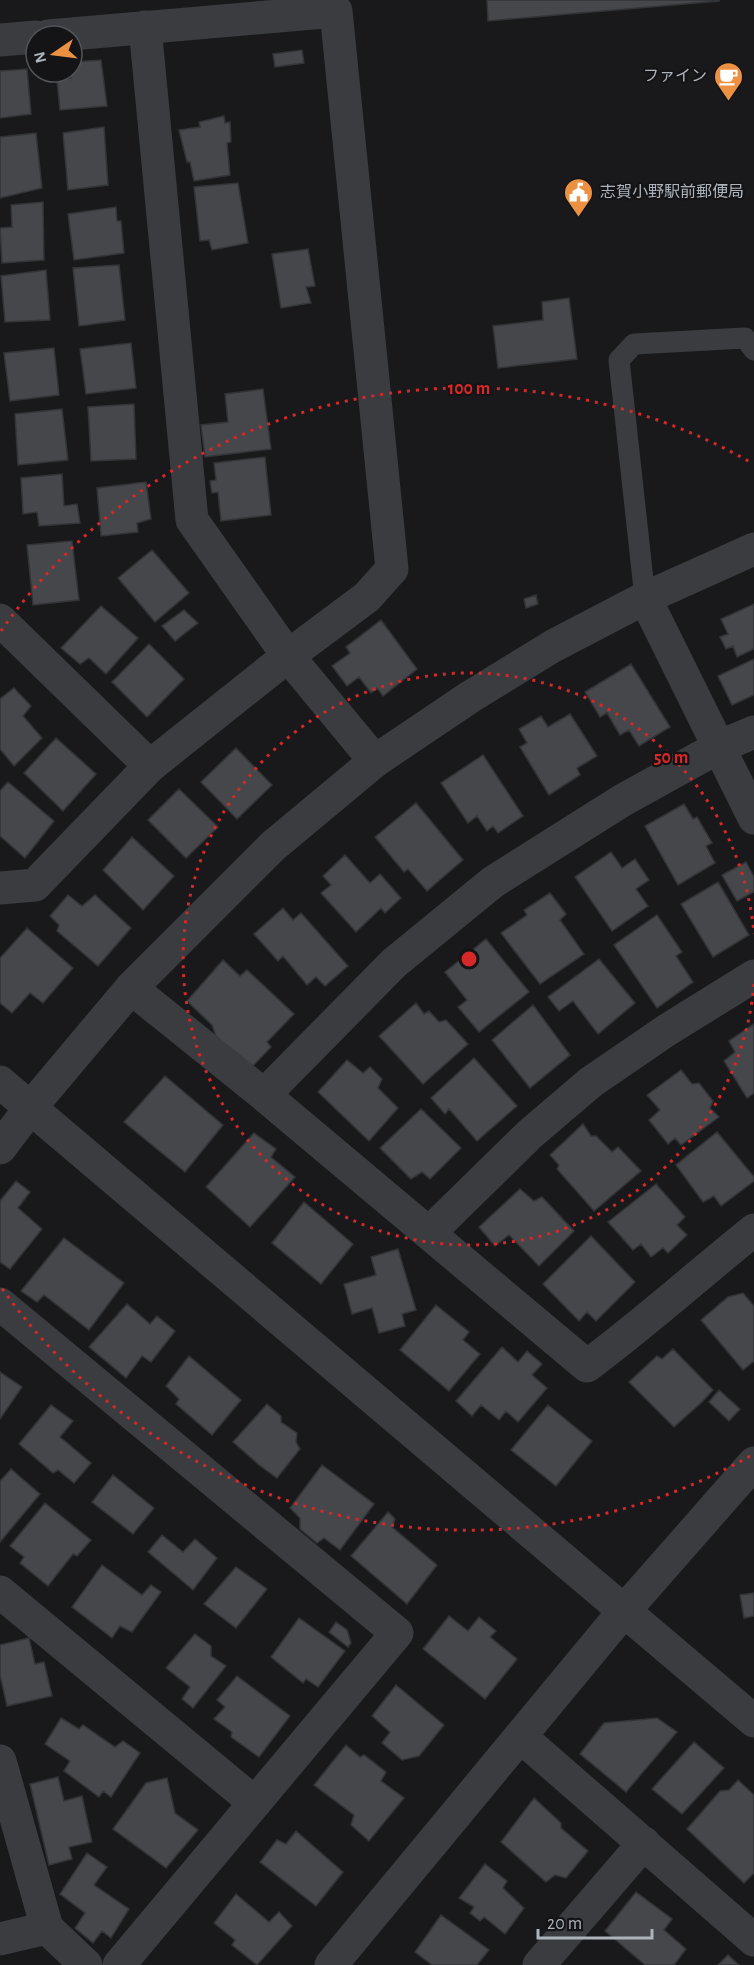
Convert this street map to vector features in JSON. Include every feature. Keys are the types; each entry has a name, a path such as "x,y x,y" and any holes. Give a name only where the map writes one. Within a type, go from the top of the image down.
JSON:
{"street":[{"path":"0,888 35,885 150,766 288,656 367,597 392,569 336,11 84,33"},
{"path":"145,27 192,520 288,656 375,761"},
{"path":"0,40 24,38"},
{"path":"0,1148 131,988 273,846 375,761 470,697 553,646 645,598 754,549"},
{"path":"645,598 754,818"},
{"path":"0,620 150,766"},
{"path":"264,1095 394,963 493,882 623,800 719,747 754,732"},
{"path":"429,1233 530,1134 591,1082 667,1030 754,976"},
{"path":"131,988 264,1095 587,1366 625,1338 701,1272 754,1230"},
{"path":"0,1082 754,1721"},
{"path":"0,1304 397,1633 119,1965"},
{"path":"331,1965 624,1611 754,1463"},
{"path":"0,1592 255,1803"},
{"path":"521,1737 754,1940"},
{"path":"0,1761 47,1928 86,1965"},
{"path":"539,1965 644,1843"},
{"path":"0,1939 47,1928"}],"lane":[{"path":"645,598 619,360 634,344 745,338 754,350"}],"building":[{"path":"487,0 719,0 719,1 488,21"},
{"path":"302,50 304,63 275,67 273,54"},
{"path":"101,60 107,106 60,110 57,84 84,84 84,61"},
{"path":"24,69 24,84 28,84 31,114 0,118 0,71"},
{"path":"224,116 225,123 230,122 231,142 227,143 230,175 194,181 179,130 200,127 199,122"},
{"path":"104,127 108,185 68,190 63,133"},
{"path":"36,133 42,188 0,198 0,137"},
{"path":"238,183 248,243 212,250 209,240 200,241 194,187"},
{"path":"43,202 44,260 2,263 0,228 12,227 11,205"},
{"path":"116,207 117,221 121,221 124,253 74,260 68,214"},
{"path":"308,249 315,286 306,287 311,303 281,308 272,254"},
{"path":"119,265 125,320 79,326 73,268"},
{"path":"46,270 50,320 5,322 1,276"},
{"path":"569,298 577,359 498,368 493,326 543,320 542,302"},
{"path":"131,343 136,388 86,394 80,349"},
{"path":"54,348 59,395 10,401 4,353"},
{"path":"263,389 271,449 205,457 201,425 228,422 225,394"},
{"path":"134,404 136,459 91,461 88,407"},
{"path":"62,409 68,460 18,465 15,414"},
{"path":"265,457 271,515 221,521 218,492 212,493 210,481 216,480 214,463"},
{"path":"62,474 64,506 77,504 80,523 39,526 37,512 23,514 21,478"},
{"path":"146,482 151,519 137,523 138,532 101,536 97,488"},
{"path":"72,541 79,600 33,605 27,545"},
{"path":"152,550 189,593 155,622 118,578"},
{"path":"536,595 538,604 526,608 524,599"},
{"path":"754,604 754,649 737,657 733,646 726,649 720,637 728,634 721,619"},
{"path":"101,606 138,638 106,674 89,658 80,664 61,648"},
{"path":"184,610 198,623 175,641 162,626"},
{"path":"381,620 417,669 383,696 377,688 371,693 359,677 347,686 332,666 350,653 346,647"},
{"path":"149,644 184,679 147,717 112,682"},
{"path":"754,659 754,695 732,705 718,676"},
{"path":"631,664 670,727 639,746 629,730 620,735 607,713 600,717 585,692"},
{"path":"14,688 31,706 23,716 42,738 14,766 0,749 0,699"},
{"path":"570,714 597,756 577,768 580,775 549,795 520,747 527,743 519,729 541,716 548,727"},
{"path":"56,738 96,774 63,811 24,773"},
{"path":"236,748 272,785 237,819 201,782"},
{"path":"483,755 523,816 498,833 493,826 487,831 477,816 468,823 441,783"},
{"path":"8,782 54,821 25,858 0,836 0,791"},
{"path":"179,789 218,827 186,858 148,820"},
{"path":"416,803 463,860 427,891 408,869 404,872 375,837"},
{"path":"684,804 693,819 697,817 712,843 706,846 715,863 678,885 645,826"},
{"path":"132,837 174,876 143,910 103,870"},
{"path":"611,852 622,868 635,859 649,880 636,889 648,906 612,931 575,877"},
{"path":"345,855 370,883 380,874 401,898 385,913 381,908 356,932 321,893 331,885 323,876"},
{"path":"746,862 754,877 754,892 737,901 722,875"},
{"path":"718,882 749,935 713,957 681,904"},
{"path":"550,893 566,914 560,920 584,954 540,984 501,933 527,915 524,910"},
{"path":"68,895 82,906 95,895 131,928 98,966 57,931 59,925 50,916"},
{"path":"283,908 293,920 301,913 348,966 325,986 316,977 307,985 283,956 278,961 254,934"},
{"path":"657,915 682,952 676,956 693,982 657,1008 614,945"},
{"path":"27,928 73,968 43,1003 30,993 12,1013 0,1003 0,958"},
{"path":"486,939 529,992 479,1032 458,1007 467,1000 445,972"},
{"path":"599,959 635,1003 598,1034 573,1001 559,1011 548,997"},
{"path":"223,960 240,976 247,970 294,1014 267,1042 271,1047 249,1070 216,1036 212,1025 187,1001"},
{"path":"416,1003 424,1014 429,1011 439,1022 446,1020 468,1044 423,1084 379,1036"},
{"path":"533,1005 570,1055 530,1088 492,1040"},
{"path":"754,1024 754,1093 747,1098 724,1061 735,1052 729,1041"},
{"path":"474,1058 517,1106 477,1141 449,1109 445,1114 431,1098"},
{"path":"347,1060 363,1073 370,1067 382,1079 378,1088 398,1108 369,1141 318,1092"},
{"path":"681,1070 692,1084 699,1083 713,1101 710,1108 719,1117 681,1145 675,1138 668,1144 649,1120 660,1110 647,1095"},
{"path":"165,1076 223,1125 185,1172 124,1122"},
{"path":"421,1109 461,1148 430,1179 422,1172 411,1179 380,1148"},
{"path":"583,1124 591,1136 596,1136 612,1152 618,1147 641,1171 594,1211 557,1169 559,1165 550,1155"},
{"path":"717,1132 754,1177 754,1181 721,1206 714,1196 703,1202 676,1165"},
{"path":"254,1133 276,1149 271,1157 295,1177 250,1227 206,1187"},
{"path":"16,1181 30,1192 18,1208 42,1229 10,1269 0,1262 0,1201"},
{"path":"656,1184 685,1217 677,1225 687,1235 668,1253 663,1248 651,1257 641,1244 633,1250 608,1222"},
{"path":"520,1189 534,1201 542,1197 574,1231 539,1266 509,1235 495,1246 479,1227"},
{"path":"304,1202 353,1244 321,1284 272,1243"},
{"path":"591,1236 635,1282 596,1321 587,1312 579,1321 543,1284"},
{"path":"64,1238 124,1283 89,1330 44,1295 37,1302 21,1291"},
{"path":"398,1249 416,1310 402,1314 405,1326 379,1333 372,1308 352,1314 344,1284 376,1275 371,1257"},
{"path":"743,1293 754,1306 754,1361 743,1370 701,1320 728,1297"},
{"path":"127,1304 150,1324 157,1316 175,1331 151,1362 142,1356 126,1378 89,1347"},
{"path":"436,1305 469,1332 463,1340 480,1354 449,1391 400,1350"},
{"path":"502,1347 518,1362 527,1351 542,1364 532,1375 547,1388 518,1422 506,1411 499,1420 481,1405 472,1416 456,1401"},
{"path":"673,1349 713,1390 674,1427 629,1382 657,1356 662,1359"},
{"path":"189,1356 241,1400 212,1435 176,1404 179,1399 166,1386"},
{"path":"0,1372 22,1387 0,1419"},
{"path":"719,1390 740,1409 729,1421 709,1402"},
{"path":"267,1404 281,1416 281,1422 297,1433 296,1442 300,1449 277,1478 233,1442"},
{"path":"51,1405 73,1421 60,1437 91,1463 74,1483 58,1470 53,1473 19,1444"},
{"path":"548,1405 592,1441 556,1486 511,1450"},
{"path":"322,1465 374,1504 340,1550 324,1538 317,1543 300,1529 300,1518 290,1508"},
{"path":"11,1469 40,1494 0,1542 0,1481"},
{"path":"113,1475 154,1508 133,1534 92,1502"},
{"path":"45,1503 91,1540 77,1556 73,1554 48,1586 20,1563 24,1557 10,1546"},
{"path":"388,1512 395,1519 392,1527 437,1565 407,1604 351,1556"},
{"path":"162,1535 183,1552 195,1539 217,1558 193,1590 148,1552"},
{"path":"102,1565 142,1595 151,1585 161,1592 132,1632 120,1626 112,1638 72,1607"},
{"path":"236,1567 267,1589 236,1628 204,1604"},
{"path":"754,1593 754,1616 744,1618 740,1595"},
{"path":"449,1616 468,1631 479,1617 496,1631 490,1637 517,1659 485,1699 423,1649"},
{"path":"299,1618 345,1651 318,1687 306,1679 303,1683 271,1657"},
{"path":"336,1622 347,1630 351,1643 348,1647 329,1632"},
{"path":"195,1634 211,1646 211,1656 226,1666 193,1708 182,1699 190,1687 166,1668"},
{"path":"29,1638 35,1664 44,1662 52,1696 7,1706 0,1675 0,1645"},
{"path":"237,1676 290,1716 259,1757 231,1737 232,1732 214,1719 225,1707 217,1700"},
{"path":"396,1685 444,1725 419,1756 402,1760 382,1743 390,1732 372,1716"},
{"path":"61,1718 79,1729 83,1725 115,1747 123,1741 140,1753 111,1797 103,1791 99,1797 64,1771 70,1761 45,1744"},
{"path":"657,1718 677,1732 626,1792 580,1754 604,1723"},
{"path":"694,1742 724,1768 682,1814 652,1789"},
{"path":"346,1745 360,1757 364,1755 386,1772 381,1781 404,1798 369,1841 351,1825 354,1815 314,1785"},
{"path":"58,1777 64,1801 82,1796 92,1842 69,1847 72,1859 49,1865 30,1784"},
{"path":"167,1778 175,1813 198,1830 166,1868 113,1829 146,1783"},
{"path":"738,1780 754,1795 754,1873 744,1883 687,1829 720,1791 729,1790"},
{"path":"534,1798 561,1823 561,1828 588,1851 566,1878 555,1875 546,1882 501,1842"},
{"path":"296,1831 343,1872 316,1906 260,1862 277,1840 286,1844"},
{"path":"87,1853 107,1867 94,1885 129,1909 111,1938 102,1931 93,1943 75,1928 85,1913 60,1894"},
{"path":"485,1864 507,1881 503,1888 524,1908 505,1934 484,1917 480,1921 470,1913 474,1907 459,1898"},
{"path":"636,1892 672,1919 664,1930 686,1949 674,1965 645,1965 605,1931"},
{"path":"236,1894 269,1922 279,1912 292,1926 257,1965 232,1945 235,1940 214,1923"},
{"path":"441,1915 489,1950 477,1965 432,1965 415,1952"},
{"path":"728,1955 739,1965 718,1965"}],"place":[{"name":"ファイン","path":"728,102"},
{"name":"志賀小野駅前郵便局","path":"579,218"}]}
